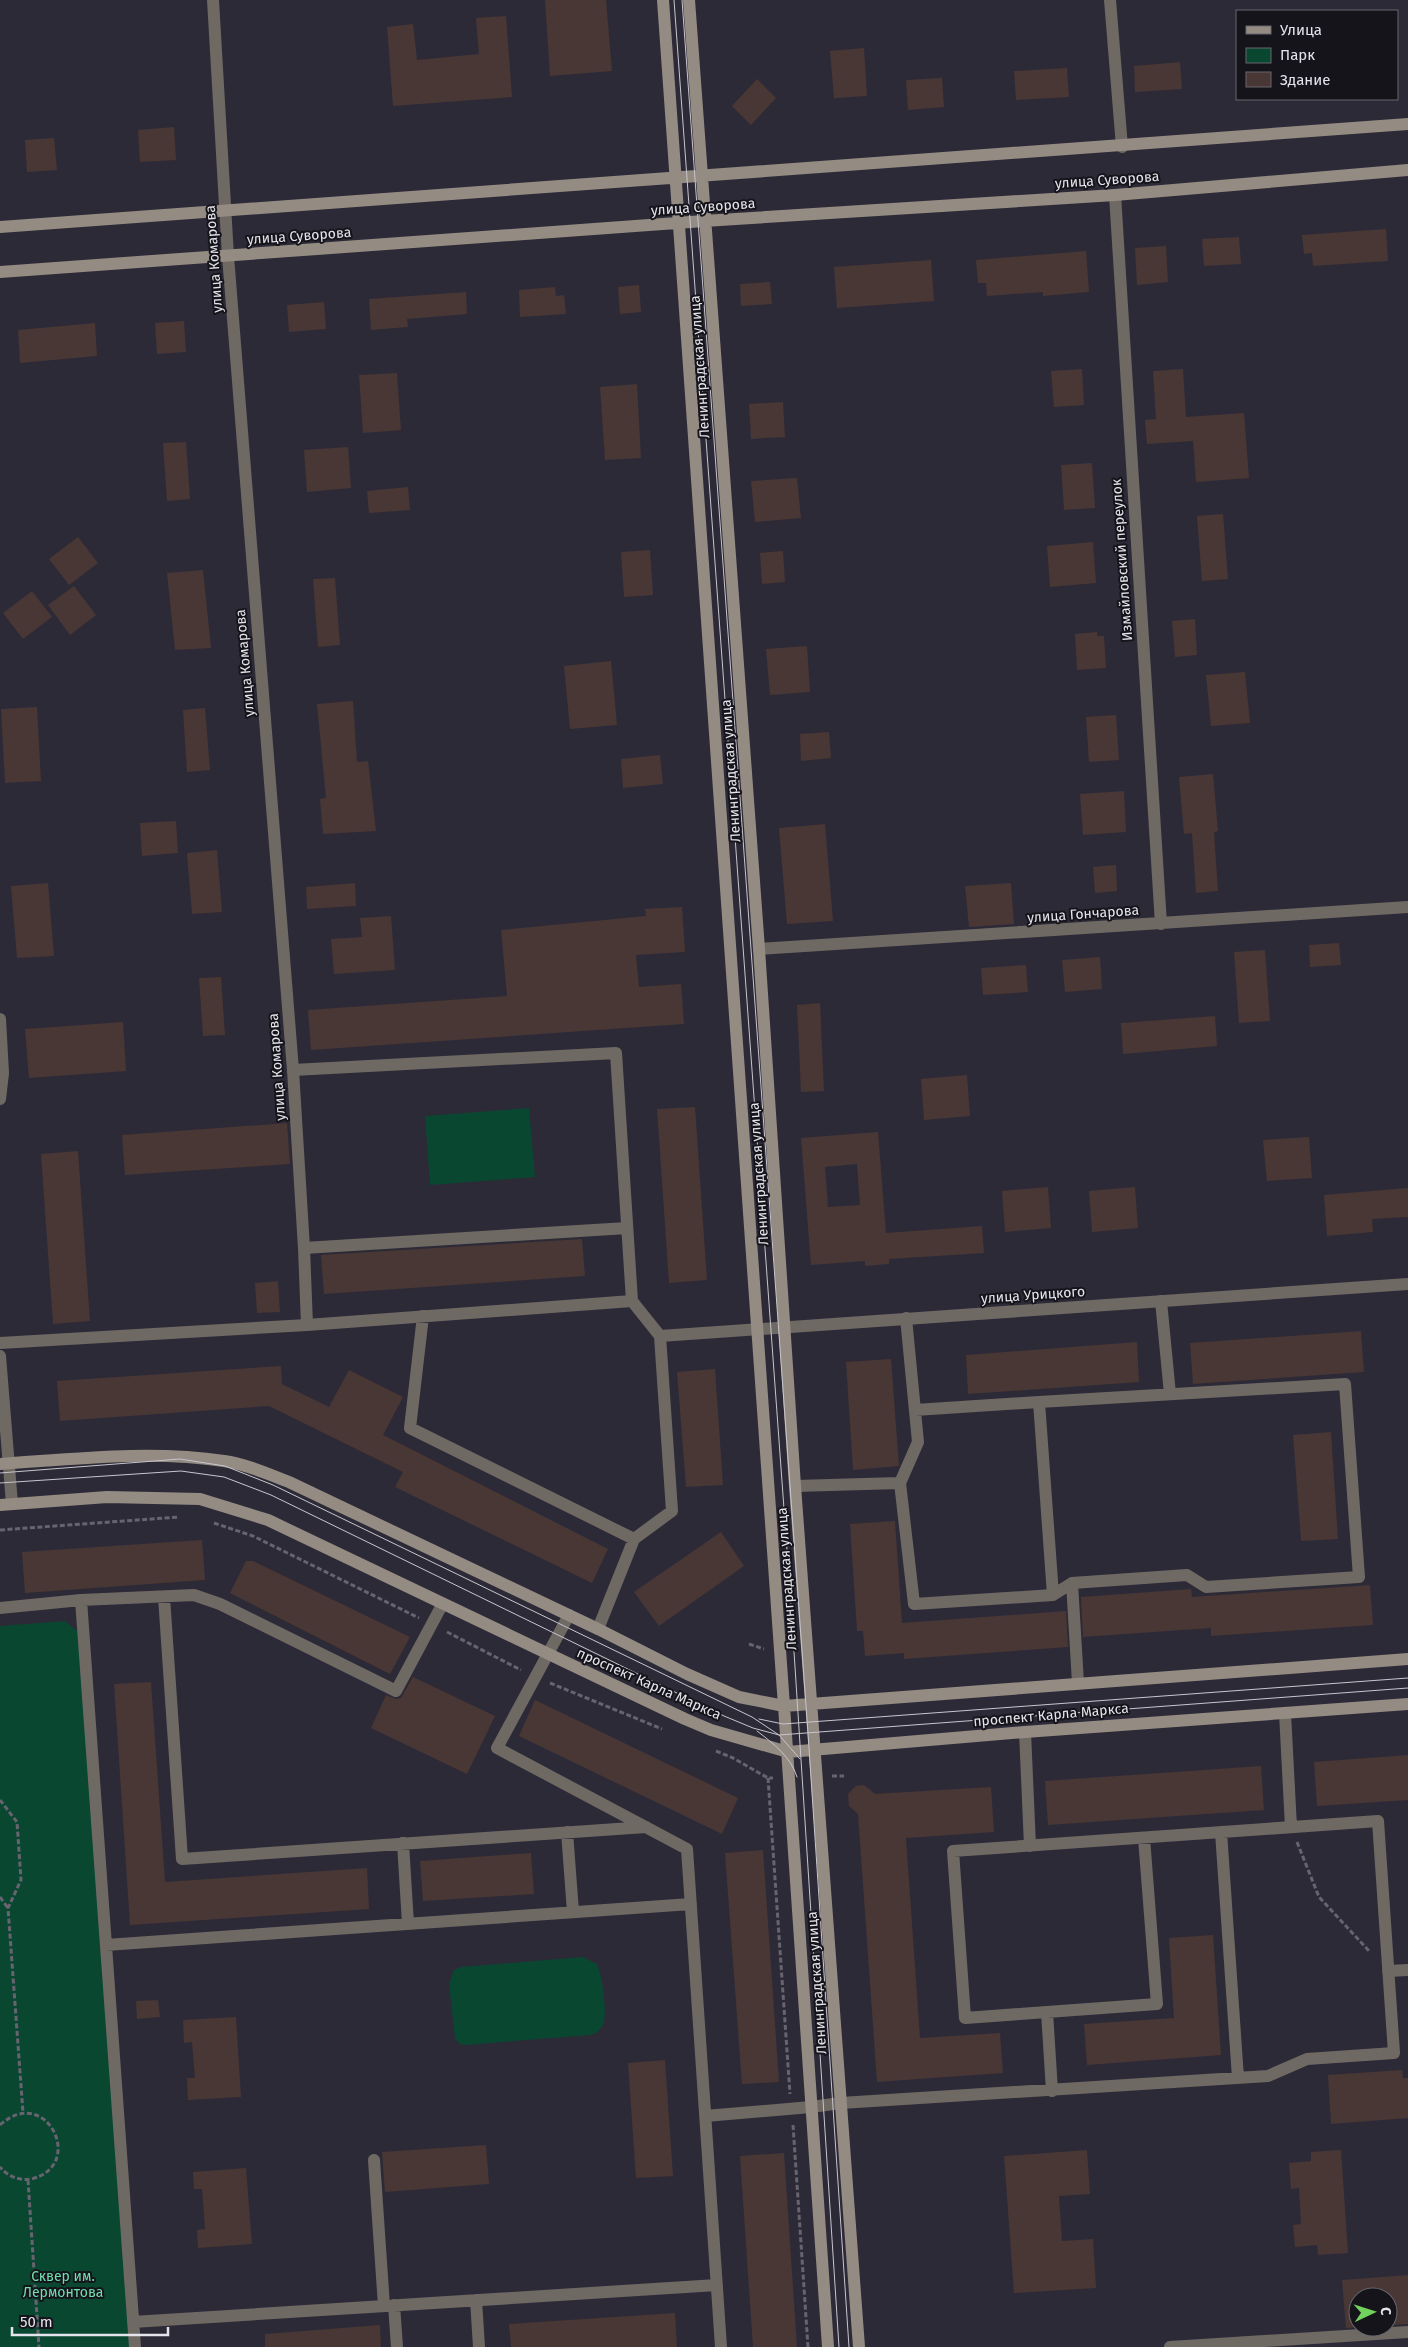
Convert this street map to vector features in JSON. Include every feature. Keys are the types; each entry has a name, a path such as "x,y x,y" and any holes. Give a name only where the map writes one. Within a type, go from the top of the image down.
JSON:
{"main road":[{"name":"Ленинградская улица","path":"663,0 788,1752 828,2347"},
{"name":"Ленинградская улица","path":"689,0 759,949 795,1486 859,2347"},
{"path":"0,227 1122,147 1408,124"},
{"name":"улица Суворова","path":"0,272 1115,195 1408,170"},
{"name":"проспект Карла Маркса","path":"5,1464 149,1455 225,1461 255,1469 288,1482 569,1615 687,1674 739,1697 784,1706 1408,1659"},
{"name":"проспект Карла Маркса","path":"6,1504 107,1497 200,1499 268,1520 442,1605 685,1719 711,1730 788,1752 1025,1732 1408,1704"}],"street":[{"name":"улица Комарова","path":"213,0 228,256 292,1070 307,1324"},
{"path":"1110,0 1122,147"},
{"name":"Измайловский переулок","path":"1115,195 1161,924"},
{"name":"улица Гончарова","path":"759,949 1408,907"},
{"path":"0,1019 2,1073 0,1098"},
{"path":"292,1070 616,1053 632,1301 660,1336 672,1511 634,1540 598,1629"},
{"path":"304,1248 627,1228"},
{"name":"улица Урицкого","path":"660,1336 1408,1284"},
{"path":"0,1343 632,1301"},
{"path":"1161,1301 1170,1394"},
{"path":"423,1316 410,1428 634,1540"},
{"path":"906,1318 918,1442 900,1483 914,1604 1053,1595 1072,1583 1188,1575 1206,1587 1359,1578 1345,1384 915,1410"},
{"path":"0,1356 6,1504"},
{"path":"1039,1402 1053,1595"},
{"path":"795,1486 900,1483"},
{"path":"1072,1583 1078,1683"},
{"path":"0,1608 81,1600 194,1595 220,1604 396,1691 442,1605"},
{"path":"164,1597 182,1858 647,1827"},
{"path":"81,1600 135,2347"},
{"path":"569,1615 497,1748 687,1849 721,2347"},
{"path":"1285,1713 1292,1828"},
{"path":"1025,1732 1030,1846"},
{"path":"705,2116 841,2103 1268,2076 1307,2059 1394,2053 1378,1822 953,1851 965,2018 1157,2004 1144,1838"},
{"path":"567,1832 573,1912"},
{"path":"1221,1832 1238,2078"},
{"path":"403,1844 408,1924"},
{"path":"106,1946 691,1904"},
{"path":"1388,1971 1408,1970"},
{"path":"1047,2012 1052,2090"},
{"path":"374,2160 389,2306 397,2347"},
{"path":"133,2322 717,2285"},
{"path":"476,2300 479,2347"},
{"path":"1170,2347 1266,2344 1408,2332"}],"path":[{"path":"768,1778 808,2347"},
{"path":"0,1800 17,1822 21,1880 8,1908 23,2113"},
{"path":"1292,1828 1319,1897 1388,1971"},
{"path":"0,1897 8,1908"},
{"path":"0,2125 11,2116 23,2113 36,2114 48,2121 55,2131 59,2144 57,2157 51,2168 40,2176 28,2180 15,2178 0,2167"},
{"path":"28,2180 39,2347"}],"green space":[{"path":"529,1108 535,1177 430,1185 425,1116"},
{"name":"Сквер им. Лермонтова","path":"65,1621 81,1634 131,2347 0,2347 0,1626"},
{"path":"583,1957 597,1964 602,1984 605,2017 603,2025 597,2032 590,2035 466,2045 460,2044 455,2039 449,1984 454,1970 461,1967"}],"building":[{"path":"545,0 606,0 612,71 550,76"},
{"path":"506,16 512,97 393,106 387,27 413,24 417,60 479,54 476,18"},
{"path":"864,48 867,96 834,98 830,51"},
{"path":"1180,62 1182,89 1135,92 1134,66"},
{"path":"1067,68 1069,97 1016,100 1014,71"},
{"path":"942,78 944,107 908,110 906,80"},
{"path":"757,79 776,98 751,125 732,106"},
{"path":"174,127 176,160 140,162 138,130"},
{"path":"54,138 57,170 27,172 25,140"},
{"path":"1386,229 1388,261 1313,266 1312,253 1304,254 1302,235"},
{"path":"1239,237 1241,264 1204,266 1202,239"},
{"path":"1166,246 1168,282 1137,285 1135,248"},
{"path":"1086,251 1089,292 1043,296 1043,292 987,296 986,283 978,283 976,260"},
{"path":"931,260 934,301 837,308 834,267"},
{"path":"770,282 772,304 741,306 740,284"},
{"path":"639,285 641,312 620,314 618,287"},
{"path":"555,287 556,296 564,295 566,314 520,317 519,290"},
{"path":"466,292 467,314 407,319 408,327 371,330 369,299"},
{"path":"324,302 326,329 289,332 287,305"},
{"path":"184,321 186,352 157,354 155,323"},
{"path":"95,323 97,356 20,363 18,330"},
{"path":"1082,369 1084,405 1054,407 1051,371"},
{"path":"1183,369 1186,417 1244,413 1249,478 1196,482 1193,441 1147,444 1145,420 1156,419 1153,371"},
{"path":"397,373 401,430 363,433 359,375"},
{"path":"637,384 641,458 605,460 600,387"},
{"path":"783,402 785,437 751,439 749,404"},
{"path":"186,442 190,499 167,501 163,443"},
{"path":"348,447 351,488 307,492 304,450"},
{"path":"1092,463 1095,508 1064,510 1061,465"},
{"path":"797,478 801,518 755,522 751,481"},
{"path":"408,487 410,510 369,513 367,491"},
{"path":"1223,514 1228,579 1202,581 1197,516"},
{"path":"78,537 98,563 69,585 49,559"},
{"path":"1093,542 1096,583 1050,587 1047,546"},
{"path":"650,550 653,595 624,597 621,552"},
{"path":"783,551 785,582 762,584 760,553"},
{"path":"203,570 211,648 175,650 167,573"},
{"path":"335,578 340,645 318,647 313,579"},
{"path":"74,586 96,615 70,635 48,605"},
{"path":"32,591 52,617 23,639 3,613"},
{"path":"1195,619 1197,655 1175,657 1172,621"},
{"path":"1097,632 1097,636 1104,636 1106,668 1077,670 1075,634"},
{"path":"807,646 810,692 770,695 766,649"},
{"path":"611,661 617,725 570,729 564,666"},
{"path":"1245,672 1250,723 1211,726 1206,675"},
{"path":"353,701 357,762 368,761 376,831 323,834 320,799 326,798 317,704"},
{"path":"37,707 41,781 5,783 1,709"},
{"path":"205,708 210,770 187,772 183,710"},
{"path":"1116,715 1119,760 1089,762 1086,717"},
{"path":"829,732 831,758 801,761 800,734"},
{"path":"660,755 663,784 623,788 621,759"},
{"path":"1213,774 1218,831 1214,832 1218,891 1196,893 1192,833 1184,834 1179,777"},
{"path":"1124,791 1126,832 1083,835 1080,794"},
{"path":"176,821 178,853 142,856 140,823"},
{"path":"825,824 833,921 787,924 779,828"},
{"path":"217,850 222,912 192,914 187,853"},
{"path":"1116,865 1117,891 1095,893 1093,867"},
{"path":"48,883 54,956 17,958 11,886"},
{"path":"355,883 356,906 307,909 306,887"},
{"path":"1011,883 1014,924 969,927 965,886"},
{"path":"682,907 685,952 636,955 639,987 681,984 684,1024 311,1050 308,1010 507,996 501,930 646,916 645,909"},
{"path":"391,916 395,970 334,974 331,939 362,937 360,918"},
{"path":"1339,943 1341,965 1310,967 1309,945"},
{"path":"1265,950 1270,1021 1239,1023 1234,952"},
{"path":"1100,957 1102,989 1065,992 1062,960"},
{"path":"1026,965 1028,992 983,995 981,968"},
{"path":"221,977 225,1035 203,1036 199,978"},
{"path":"820,1003 824,1091 801,1092 797,1005"},
{"path":"1215,1016 1217,1046 1123,1054 1121,1023"},
{"path":"123,1022 126,1071 29,1078 25,1029"},
{"path":"967,1075 970,1116 924,1120 921,1079"},
{"path":"695,1107 707,1280 669,1283 657,1109"},
{"path":"287,1123 290,1164 125,1175 122,1135"},
{"path":"878,1132 886,1233 982,1226 984,1253 889,1259 889,1264 865,1266 865,1261 811,1265 801,1138","holes":["857,1164 860,1205 828,1207 825,1167"]},
{"path":"1309,1137 1312,1178 1267,1181 1263,1140"},
{"path":"78,1151 90,1321 53,1324 41,1154"},
{"path":"1048,1187 1051,1228 1005,1232 1002,1191"},
{"path":"1135,1187 1138,1228 1092,1232 1089,1191"},
{"path":"1408,1188 1408,1217 1372,1219 1373,1232 1327,1236 1324,1195"},
{"path":"582,1239 585,1276 324,1294 321,1255"},
{"path":"278,1281 280,1312 257,1313 255,1283"},
{"path":"1361,1331 1364,1372 1193,1384 1190,1343"},
{"path":"1137,1342 1139,1382 968,1394 966,1355"},
{"path":"891,1359 899,1466 853,1470 846,1362"},
{"path":"281,1366 282,1384 329,1407 349,1370 403,1397 383,1435 608,1549 592,1583 395,1487 403,1472 269,1406 60,1421 57,1381"},
{"path":"715,1369 723,1485 686,1487 677,1372"},
{"path":"1331,1432 1338,1539 1301,1541 1293,1435"},
{"path":"895,1521 902,1623 1066,1611 1068,1647 904,1659 904,1653 865,1656 863,1631 857,1631 850,1524"},
{"path":"721,1532 744,1566 659,1626 634,1592"},
{"path":"202,1540 205,1580 25,1593 22,1552"},
{"path":"246,1561 253,1561 410,1637 390,1674 230,1593"},
{"path":"1370,1585 1373,1625 1211,1636 1211,1628 1083,1637 1081,1597 1191,1589 1192,1597"},
{"path":"413,1677 495,1716 467,1774 371,1728 386,1695 396,1699 401,1698"},
{"path":"151,1682 165,1882 367,1868 369,1909 130,1925 114,1684"},
{"path":"535,1700 738,1798 722,1834 519,1736"},
{"path":"1408,1755 1408,1800 1317,1806 1314,1762"},
{"path":"1261,1766 1264,1810 1048,1825 1045,1781"},
{"path":"864,1785 875,1794 991,1787 994,1832 906,1838 920,2038 1000,2033 1003,2073 877,2082 858,1814 849,1806 848,1794 856,1786"},
{"path":"763,1850 779,2082 742,2084 725,1853"},
{"path":"531,1853 534,1894 423,1901 420,1861"},
{"path":"1213,1935 1221,2055 1087,2065 1084,2024 1174,2018 1169,1938"},
{"path":"158,2000 160,2017 137,2019 136,2001"},
{"path":"236,2017 241,2097 188,2100 187,2078 195,2078 192,2042 184,2043 183,2020"},
{"path":"665,2060 673,2176 636,2178 628,2063"},
{"path":"1402,2070 1403,2078 1408,2078 1408,2118 1331,2124 1328,2075"},
{"path":"486,2145 489,2184 385,2192 382,2152"},
{"path":"1087,2150 1090,2194 1059,2196 1062,2241 1093,2239 1096,2288 1014,2293 1004,2156"},
{"path":"1341,2150 1348,2253 1318,2255 1317,2245 1295,2247 1293,2225 1301,2224 1299,2188 1291,2189 1289,2163 1311,2161 1311,2152"},
{"path":"784,2153 797,2347 753,2347 740,2156"},
{"path":"246,2168 252,2244 198,2248 197,2230 205,2229 202,2189 194,2189 193,2172"},
{"path":"1408,2275 1408,2324 1398,2324 1398,2287 1348,2287 1348,2328 1346,2328 1342,2280"},
{"path":"675,2313 677,2347 511,2347 509,2324"},
{"path":"380,2325 381,2347 265,2347 265,2334"}],"tram line":[{"path":"674,0 791,1605 839,2347"},
{"path":"682,0 808,1733 849,2347"},
{"path":"0,1473 180,1459 225,1466 273,1485 752,1717 779,1735 800,1759"},
{"path":"0,1483 181,1471 224,1477 271,1495 724,1716 753,1728 779,1735 1408,1688"},
{"path":"759,1719 783,1724 1408,1678"},
{"path":"757,1731 776,1746 786,1757 797,1777"}]}
